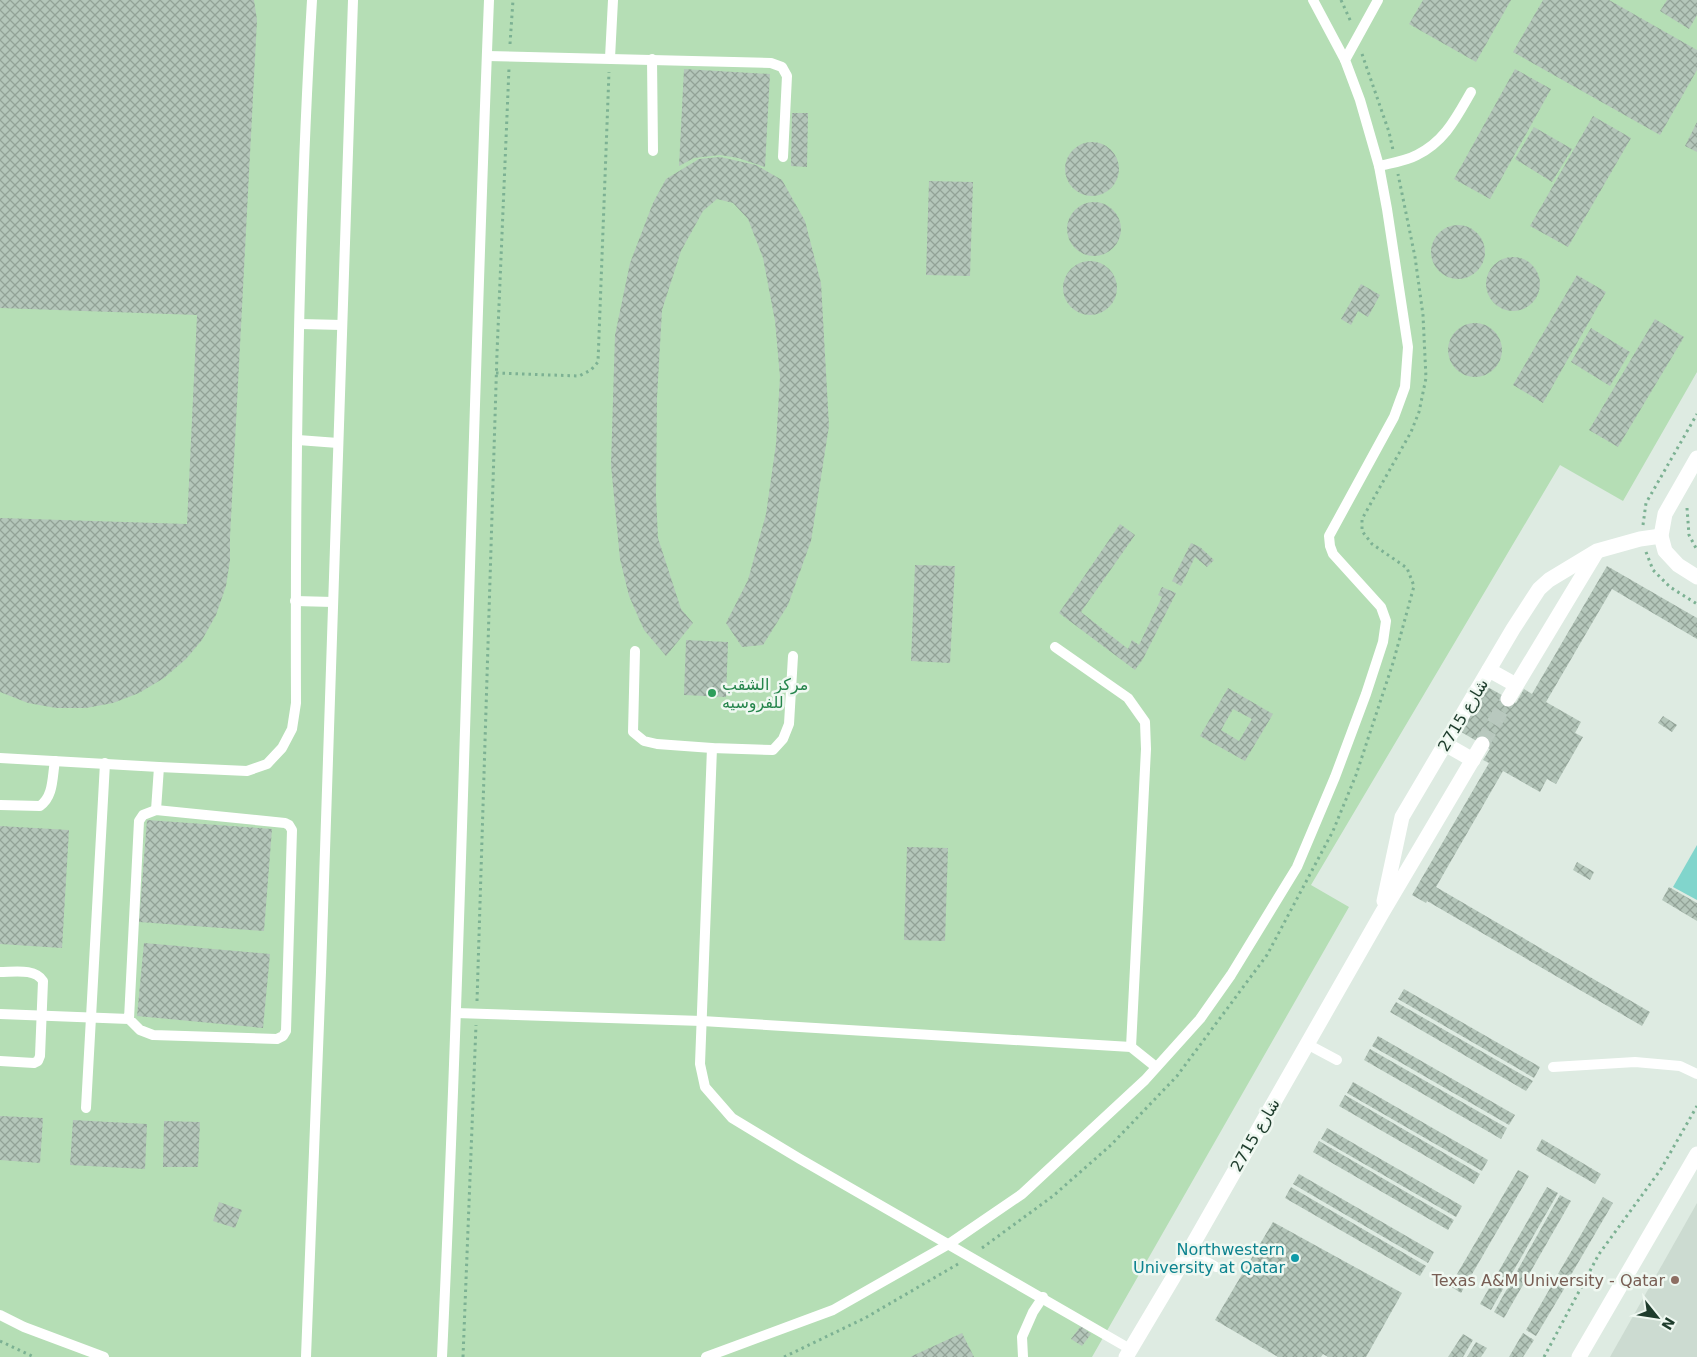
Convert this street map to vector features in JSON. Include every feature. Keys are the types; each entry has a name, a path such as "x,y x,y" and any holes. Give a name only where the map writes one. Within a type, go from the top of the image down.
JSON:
{"street":[{"path":"1697,458 1665,514 1661,536 1665,551 1678,565 1697,576"},
{"name":"شارع 2715","path":"1382,913 1402,817 1539,589 1549,580 1597,552 1640,539 1661,536"},
{"name":"شارع 2715","path":"1508,699 1597,552"},
{"path":"1489,670 1516,685"},
{"path":"1445,744 1473,760"},
{"name":"شارع 2715","path":"1128,1353 1382,913 1482,744"},
{"path":"1579,1357 1697,1154"}],"lane":[{"path":"0,758 247,771 267,764 282,748 292,729 296,703 295,601 303,149 312,0"},
{"path":"306,1357 322,962 353,0"},
{"path":"442,1357 456,1013 489,0"},
{"path":"610,58 613,0"},
{"path":"706,1357 833,1310 949,1244 1022,1194 1097,1126 1156,1067 1200,1019 1226,982 1297,867 1363,703 1383,642 1386,622 1381,607 1333,554 1329,536 1394,417 1405,387 1408,347 1379,166 1360,100 1345,60 1313,0"},
{"path":"1345,60 1378,0"},
{"path":"487,56 771,63 782,67 787,76 783,157"},
{"path":"652,59 653,151"},
{"path":"1379,166 1415,156 1435,144 1448,131 1471,92"},
{"path":"300,324 342,325"},
{"path":"298,440 338,443"},
{"path":"295,601 333,602"},
{"path":"1055,647 1128,698 1145,722 1146,749 1131,1047"},
{"path":"635,651 633,732 644,741 712,748 773,750 783,739 789,724 793,656"},
{"path":"712,748 700,1064 705,1087 732,1118 800,1159 1043,1297 1128,1353"},
{"path":"0,805 40,806 45,802 50,794 55,761"},
{"path":"86,1108 105,763"},
{"path":"156,810 160,767"},
{"path":"0,1014 129,1019 140,1030 153,1035 277,1039 283,1036 286,1031 292,830 289,826 285,823 156,810 143,815 139,821 129,1019"},
{"path":"0,972 33,972 40,975 43,981 40,1056 38,1061 34,1063 0,1061"},
{"path":"456,1013 702,1021 1131,1047 1156,1067"},
{"path":"1307,1044 1337,1060"},
{"path":"1553,1067 1635,1062 1680,1066 1697,1074"},
{"path":"1188,1251 1216,1267"},
{"path":"1023,1357 1022,1337 1033,1312 1043,1297"},
{"path":"0,1315 24,1327 104,1357"}],"path":[{"path":"463,1357 477,1013 496,373 513,0"},
{"path":"784,1357 865,1318 937,1278 971,1256 1053,1196 1111,1145 1177,1076 1267,954 1333,831 1356,775 1393,663 1414,586 1407,568 1372,544 1362,531 1362,519 1411,432 1419,412 1426,378 1423,315 1415,258 1396,161 1389,132 1357,37 1341,0"},
{"path":"496,373 580,376 598,362 610,58"},
{"path":"1689,502 1686,510 1689,535 1697,550"},
{"path":"1544,1357 1599,1254 1661,1168 1697,1106"},
{"path":"0,1341 34,1357"}],"shaded area":[{"name":"Texas A&M University - Qatar","path":"1697,1203 1697,1357 1610,1357"}],"green space":[{"name":"مركز الشقب للفروسيه","path":"0,0 1697,0 1697,372 1623,501 1560,465 1311,885 1349,907 1092,1357 0,1357"}],"water":[{"path":"1697,845 1697,900 1673,887"}],"building":[{"path":"0,0 254,0 257,20 230,560 226,586 216,615 202,640 186,659 164,678 139,693 113,703 86,708 56,708 28,703 0,692 0,518 187,524 197,315 0,308"},
{"path":"1423,0 1511,0 1476,62 1409,24"},
{"path":"1543,0 1609,0 1697,50 1697,70 1660,135 1513,52"},
{"path":"1667,0 1697,0 1697,15 1689,29 1660,11"},
{"path":"684,69 770,74 765,167 738,158 720,155 694,158 679,166"},
{"path":"1515,69 1551,89 1490,199 1454,179"},
{"path":"792,113 808,113 807,167 791,166"},
{"path":"1593,116 1631,138 1568,247 1530,226"},
{"path":"1697,122 1697,152 1685,146"},
{"path":"1534,127 1572,149 1552,182 1515,159"},
{"path":"1092,142 1102,144 1111,150 1117,159 1119,169 1117,179 1111,188 1102,194 1092,196 1082,194 1073,188 1067,179 1065,169 1067,159 1073,150 1082,144"},
{"path":"720,157 756,165 782,180 805,221 821,283 829,426 811,541 788,605 763,645 742,647 726,623 748,580 766,514 776,444 780,377 775,321 763,258 748,219 733,203 717,199 703,211 681,251 662,310 657,398 656,496 658,538 681,609 693,623 666,656 644,630 629,596 620,559 611,465 615,335 630,263 653,203 666,179 699,159"},
{"path":"929,181 973,182 970,276 926,275"},
{"path":"1094,202 1104,204 1113,210 1119,219 1121,229 1119,239 1113,248 1104,254 1094,256 1084,254 1075,248 1069,239 1067,229 1069,219 1075,210 1084,204"},
{"path":"1458,225 1468,227 1477,233 1483,242 1485,252 1483,262 1477,271 1468,277 1458,279 1448,277 1439,271 1433,262 1431,252 1433,242 1439,233 1448,227"},
{"path":"1513,257 1523,259 1532,265 1538,274 1540,284 1538,294 1532,303 1523,309 1513,311 1503,309 1494,303 1488,294 1486,284 1488,274 1494,265 1503,259"},
{"path":"1090,261 1100,263 1109,269 1115,278 1117,288 1115,298 1109,307 1100,313 1090,315 1080,313 1071,307 1065,298 1063,288 1065,278 1071,269 1080,263"},
{"path":"1577,275 1606,292 1543,403 1513,385"},
{"path":"1361,284 1380,295 1368,317 1358,311 1351,325 1341,319"},
{"path":"1655,319 1684,337 1618,447 1589,430"},
{"path":"1475,323 1485,325 1494,331 1500,340 1502,350 1500,360 1494,369 1485,375 1475,377 1465,375 1456,369 1450,360 1448,350 1450,340 1456,331 1465,325"},
{"path":"1591,328 1630,352 1610,386 1571,362"},
{"path":"1120,524 1135,535 1081,612 1128,649 1132,640 1139,645 1162,597 1158,595 1162,587 1176,593 1143,659 1135,670 1059,613"},
{"path":"1191,543 1200,547 1214,560 1207,567 1195,557 1181,586 1172,581"},
{"path":"915,565 955,566 950,663 911,661"},
{"path":"1607,566 1697,618 1697,639 1612,589 1546,702 1581,722 1575,733 1583,737 1556,784 1547,779 1540,792 1503,771 1436,887 1650,1012 1642,1026 1427,901 1426,903 1412,895 1489,763 1483,760 1490,749 1458,730 1484,685 1516,703 1524,689 1532,694"},
{"path":"686,640 728,642 726,697 684,695"},
{"path":"1228,688 1273,714 1245,761 1200,736","holes":["1233,709 1252,719 1239,741 1221,730"]},
{"path":"1663,716 1677,725 1672,732 1658,723"},
{"path":"147,820 272,829 264,931 139,922"},
{"path":"0,826 69,830 62,948 0,944"},
{"path":"907,847 948,848 945,941 904,940"},
{"path":"1577,862 1594,872 1590,880 1573,870"},
{"path":"1669,887 1697,903 1697,921 1662,900"},
{"path":"144,943 270,954 263,1028 137,1016"},
{"path":"1404,989 1540,1067 1534,1078 1398,999"},
{"path":"1396,1002 1533,1081 1526,1091 1390,1012"},
{"path":"1378,1036 1515,1115 1509,1125 1372,1046"},
{"path":"1370,1049 1507,1128 1501,1139 1364,1060"},
{"path":"1353,1082 1488,1160 1482,1171 1347,1093"},
{"path":"1345,1095 1480,1174 1474,1184 1339,1106"},
{"path":"0,1116 43,1118 40,1163 0,1160"},
{"path":"73,1120 147,1124 145,1169 70,1165"},
{"path":"164,1121 200,1122 198,1167 163,1167"},
{"path":"1327,1128 1462,1206 1456,1217 1321,1139"},
{"path":"1542,1139 1601,1174 1595,1184 1536,1150"},
{"path":"1319,1141 1454,1220 1448,1230 1313,1152"},
{"path":"1518,1170 1529,1176 1461,1293 1450,1286"},
{"path":"1299,1174 1434,1252 1428,1263 1293,1184"},
{"path":"1291,1187 1426,1266 1420,1276 1285,1198"},
{"path":"1547,1187 1558,1193 1491,1310 1480,1304"},
{"path":"1560,1195 1571,1201 1504,1318 1494,1312"},
{"path":"1603,1197 1613,1203 1568,1280 1558,1274"},
{"path":"219,1202 242,1210 235,1228 213,1221"},
{"name":"Northwestern University at Qatar","path":"1273,1222 1402,1293 1366,1357 1328,1357 1323,1354 1321,1357 1278,1357 1215,1320"},
{"path":"1556,1278 1567,1284 1536,1336 1526,1330"},
{"path":"1081,1326 1091,1334 1082,1346 1071,1339"},
{"path":"962,1333 974,1357 910,1357"},
{"path":"1523,1333 1534,1340 1523,1357 1509,1357"},
{"path":"1463,1334 1473,1340 1463,1357 1448,1357"},
{"path":"1476,1342 1487,1348 1481,1357 1467,1357"}],"tunnel":[{"path":"1482,744 1508,699"}],"place":[{"name":"مركز الشقب للفروسيه","path":"712,693"},
{"name":"Northwestern University at Qatar","path":"1295,1258"},
{"name":"Texas A&M University - Qatar","path":"1675,1280"}]}
